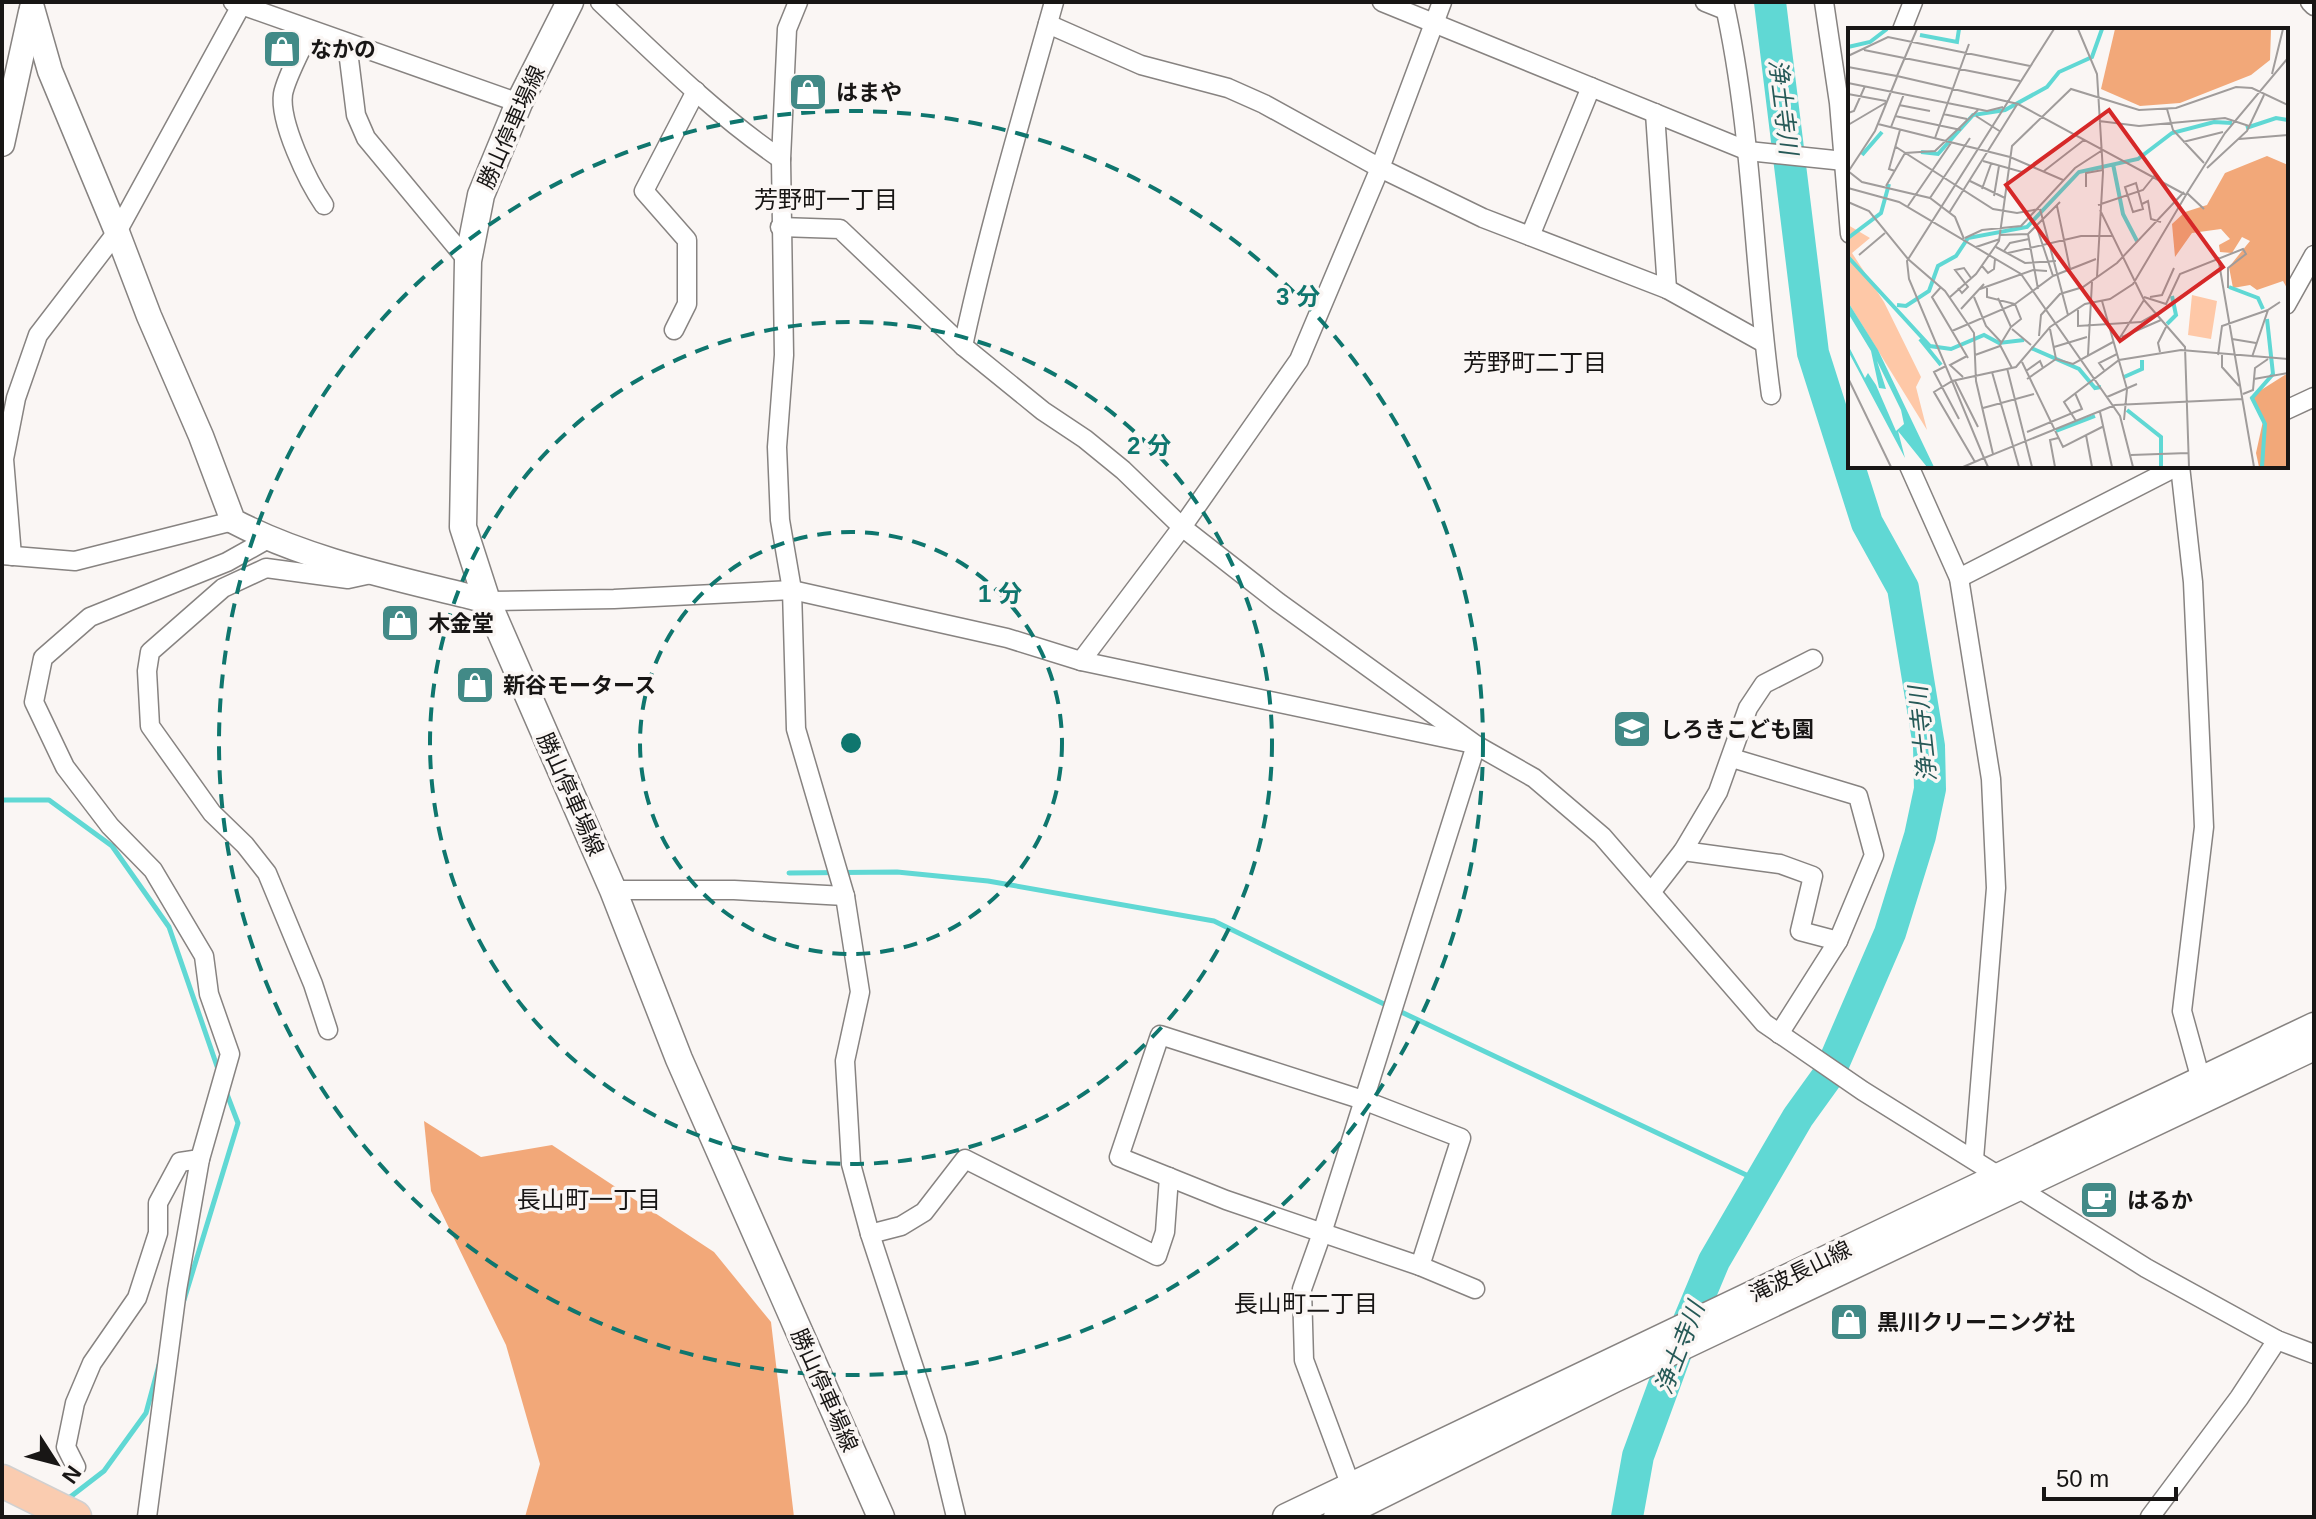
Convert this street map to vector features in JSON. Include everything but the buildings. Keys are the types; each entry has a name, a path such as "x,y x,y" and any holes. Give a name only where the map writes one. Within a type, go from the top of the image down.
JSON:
{"highway":[{"path":"2,1481 75,1517"}],"main road":[{"name":"勝山停車場線","path":"570,2 519,103 481,195 468,261 463,527 487,601 613,890 679,1059 881,1517"},
{"name":"滝波長山線","path":"1613,1370 1760,1311 2201,1080 2314,1026"},
{"name":"滝波長山線","path":"1286,1517 1349,1503 1613,1370 1769,1286 2314,1047"}],"street":[{"path":"600,2 750,138 781,159"},
{"path":"798,2 787,29 780,227 784,355 777,447 780,520 792,590 796,729 845,896 860,992 845,1061 851,1164 870,1234 937,1438 956,1517"},
{"path":"963,346 977,278 1054,2"},
{"path":"1382,2 1755,152 1847,154"},
{"path":"1081,661 1182,527 1299,360 1380,168 1442,2"},
{"path":"1705,2 1724,6 1755,152 1764,343 1771,395"},
{"path":"1824,2 1832,41 1848,181"},
{"path":"1903,28 1913,2"},
{"path":"2310,2 2314,6"},
{"path":"233,521 75,561 7,556 4,459 16,398 38,335 117,232 239,3 519,103"},
{"path":"32,5 50,71 233,521 268,539 376,573 487,601 614,599 792,590 1007,638 1081,661 1476,745"},
{"path":"2,144 32,5"},
{"path":"1048,24 1141,65 1238,92 1380,168 1483,218 1667,289 1764,343"},
{"path":"310,30 283,94 286,120 308,181 324,205"},
{"path":"347,43 356,115 366,138 468,261"},
{"path":"1530,236 1591,87"},
{"path":"674,330 687,304 687,240 644,191 696,91"},
{"path":"1655,113 1667,289"},
{"path":"780,227 840,229 963,346 1123,470 1182,527 1278,602 1476,745 1534,778 1602,836 1764,1023 1863,1091 2146,1268 2277,1340 2314,1354"},
{"path":"2288,301 2314,255"},
{"path":"2288,408 2314,397"},
{"path":"1910,468 1959,578 1991,779 1996,888 1974,1159"},
{"path":"1959,578 2175,468"},
{"path":"2179,468 2193,582 2204,827 2182,1011 2201,1080"},
{"path":"147,1517 177,1290 200,1159 230,1054 209,994 204,956 153,870 110,826 65,767 34,702 43,658 90,617 227,562 268,539"},
{"path":"328,1030 313,984 267,873 245,845 212,813 150,726 147,671 150,652 223,588 266,568 348,579 376,573"},
{"path":"1652,891 1683,851 1718,792 1748,708 1764,684 1813,659"},
{"path":"1349,1503 1304,1360 1302,1289 1476,745"},
{"path":"1732,758 1858,796 1874,855 1838,941 1779,1034"},
{"path":"1683,851 1780,864 1813,876 1800,931 1838,941"},
{"path":"613,890 734,890 845,896"},
{"path":"1420,1266 1461,1138 1363,1100 1160,1035 1119,1157 1420,1266 1475,1289"},
{"path":"76,1467 66,1447 75,1403 92,1363 137,1298 158,1233 158,1203 180,1162 200,1159"},
{"path":"870,1234 901,1226 924,1212 965,1159 1157,1256 1165,1232 1169,1177"},
{"path":"2150,1517 2239,1398 2277,1340"}],"shaded area":[{"path":"424,1121 481,1157 552,1145 714,1252 771,1322 794,1517 525,1517 540,1464 506,1345 431,1191"}],"waterway":[{"name":"浄土寺川","path":"1770,2 1813,353 1848,463"},
{"name":"浄土寺川","path":"1627,1517 1638,1456 1714,1261 1798,1117 1829,1074 1890,933 1920,836 1930,789 1929,746 1903,588 1867,523 1850,468"},
{"path":"2,800 49,800 112,846 169,927 219,1072"},
{"path":"789,873 897,872 988,881 1214,921 1388,1006"},
{"path":"1397,1010 1759,1181"},
{"path":"184,1300 238,1123 225,1089"},
{"path":"65,1501 104,1471 146,1413 159,1365"}],"place":[{"name":"なかの","path":"282,49"},
{"name":"はまや","path":"808,92"},
{"name":"木金堂","path":"400,623"},
{"name":"新谷モータース","path":"475,685"},
{"name":"しろきこども園","path":"1632,729"},
{"name":"はるか","path":"2099,1200"},
{"name":"黒川クリーニング社","path":"1849,1322"}],"district":[{"name":"芳野町一丁目","path":"826,200"},
{"name":"芳野町二丁目","path":"1535,363"},
{"name":"長山町一丁目","path":"589,1200"},
{"name":"長山町二丁目","path":"1306,1304"}]}
